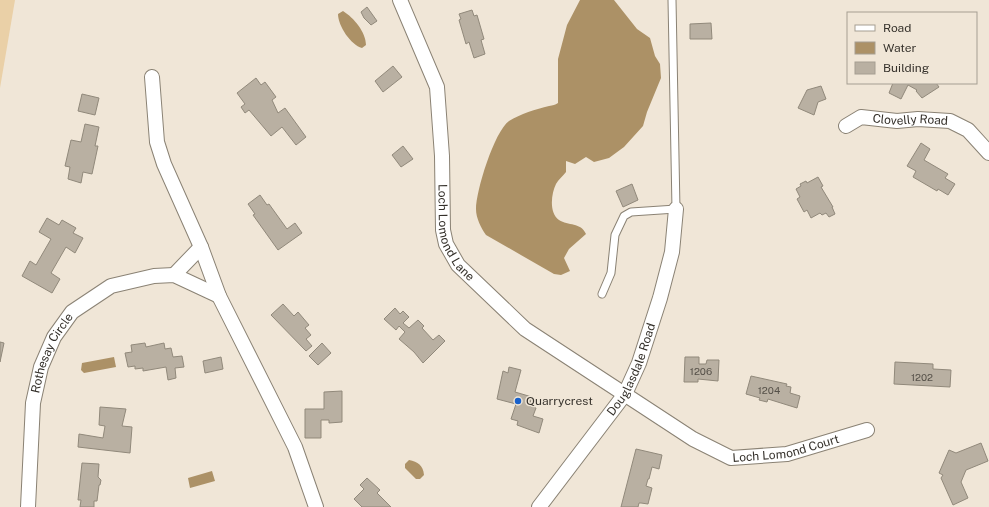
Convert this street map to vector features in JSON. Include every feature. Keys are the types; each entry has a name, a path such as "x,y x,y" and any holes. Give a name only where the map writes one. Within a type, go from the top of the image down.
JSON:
{"street":[{"name":"Loch Lomond Lane","path":"400,0 437,87 442,156 443,230 446,244 452,255 458,265 525,329 625,394"},
{"path":"152,77 157,142 164,164 201,247 219,296 295,447 316,507"},
{"name":"Clovelly Road","path":"846,126 861,117 897,121 918,119 950,121 968,130 989,153"},
{"name":"Douglasdale Road","path":"539,507 625,394 639,363 660,298 672,252 676,209"},
{"path":"174,275 201,247"},
{"name":"Rothesay Circle","path":"28,507 33,403 41,367 54,337 72,312 111,286 154,276 174,275 219,296"},
{"name":"Loch Lomond Court","path":"625,394 693,439 731,458 787,454 867,430"}],"lane":[{"path":"602,294 611,273 612,247 615,236 624,216 631,212 676,209 672,0"}],"shaded area":[{"path":"0,0 15,0 0,88"}],"water":[{"path":"580,0 614,0 637,29 650,38 655,56 660,64 661,78 643,126 624,147 609,158 594,162 586,157 575,164 566,161 566,172 554,188 552,208 559,220 578,226 584,230 586,234 569,249 564,258 570,271 561,275 554,274 486,235 479,223 476,209 482,176 492,149 503,127 509,121 518,116 558,103 558,59 567,25"},
{"path":"343,11 355,21 362,30 366,45 362,48 350,39 340,24 338,14"},
{"path":"114,357 116,367 84,373 81,370 82,363"},
{"path":"409,460 421,466 424,475 420,479 416,479 405,468 405,464"},
{"path":"212,471 215,481 190,488 188,478"}],"building":[{"path":"367,7 377,21 371,25 364,18 361,12"},
{"path":"472,10 474,16 477,15 484,39 481,40 485,54 474,58 469,42 466,44 459,20 461,19 459,14"},
{"path":"711,23 712,39 690,39 690,24"},
{"path":"393,66 402,77 383,92 375,81"},
{"path":"256,78 261,85 265,82 276,97 272,100 278,113 285,108 306,137 296,145 282,127 271,136 249,110 245,113 241,107 245,104 237,93"},
{"path":"893,84 937,84 939,87 922,98 916,91 917,90 908,85 901,99 889,93"},
{"path":"821,86 826,99 818,102 814,115 798,108 807,90"},
{"path":"82,94 99,98 95,115 78,111"},
{"path":"85,124 99,127 95,146 98,146 92,174 83,172 81,183 68,179 70,167 65,166 71,140 81,142"},
{"path":"921,143 930,149 924,160 948,174 945,178 955,184 948,195 938,189 937,191 913,177 916,171 907,166"},
{"path":"403,146 413,159 401,167 392,155"},
{"path":"818,177 823,186 821,187 833,207 835,214 829,217 826,213 822,215 820,213 811,218 807,210 804,212 797,199 800,197 796,189 801,186 800,184 806,181 807,183"},
{"path":"632,184 638,200 623,207 616,191"},
{"path":"260,195 267,205 269,204 287,229 295,223 302,233 278,250 253,215 255,214 248,204"},
{"path":"47,218 59,225 62,220 76,228 73,233 83,238 75,253 66,247 51,273 60,279 52,293 22,276 30,261 36,265 51,239 39,232"},
{"path":"283,304 294,316 298,312 309,325 305,328 311,335 306,339 312,346 306,351 271,315"},
{"path":"395,308 400,314 403,311 409,317 403,323 409,328 418,320 424,326 422,328 433,340 439,335 445,341 423,363 414,352 399,339 405,332 399,326 396,330 384,319"},
{"path":"0,342 4,343 0,362"},
{"path":"145,343 146,347 164,343 165,349 171,348 173,357 182,356 184,367 175,368 176,378 168,380 166,367 143,371 143,368 135,369 135,366 128,367 125,353 132,352 131,345"},
{"path":"322,343 331,353 318,365 309,356"},
{"path":"221,357 223,369 205,373 203,361"},
{"path":"685,357 699,357 699,364 706,364 707,360 719,360 718,381 698,379 698,382 684,382"},
{"path":"895,362 933,364 933,369 951,370 950,387 894,384"},
{"name":"Quarrycrest","path":"509,367 521,370 515,392 532,397 529,406 536,408 533,416 543,419 539,433 517,425 518,421 511,419 516,404 497,399 503,371 508,373"},
{"path":"751,376 787,384 786,386 791,387 790,393 800,396 797,408 768,399 767,402 759,400 760,398 746,394"},
{"path":"342,391 342,422 329,423 329,420 321,420 321,438 305,438 305,409 324,409 324,392"},
{"path":"100,407 126,409 122,426 132,427 130,453 78,447 79,434 103,438 105,426 99,425"},
{"path":"981,443 988,461 966,470 961,482 968,498 953,505 941,478 943,475 939,473 949,450 956,453"},
{"path":"636,449 662,455 659,469 652,467 648,479 646,486 652,488 648,504 639,503 638,507 621,507"},
{"path":"82,463 99,464 98,477 101,480 97,501 94,501 94,507 80,507 81,500 78,500"},
{"path":"367,478 380,490 377,493 391,507 362,507 354,499 364,489 360,485"}],"place":[{"name":"Quarrycrest","path":"518,401"}]}
